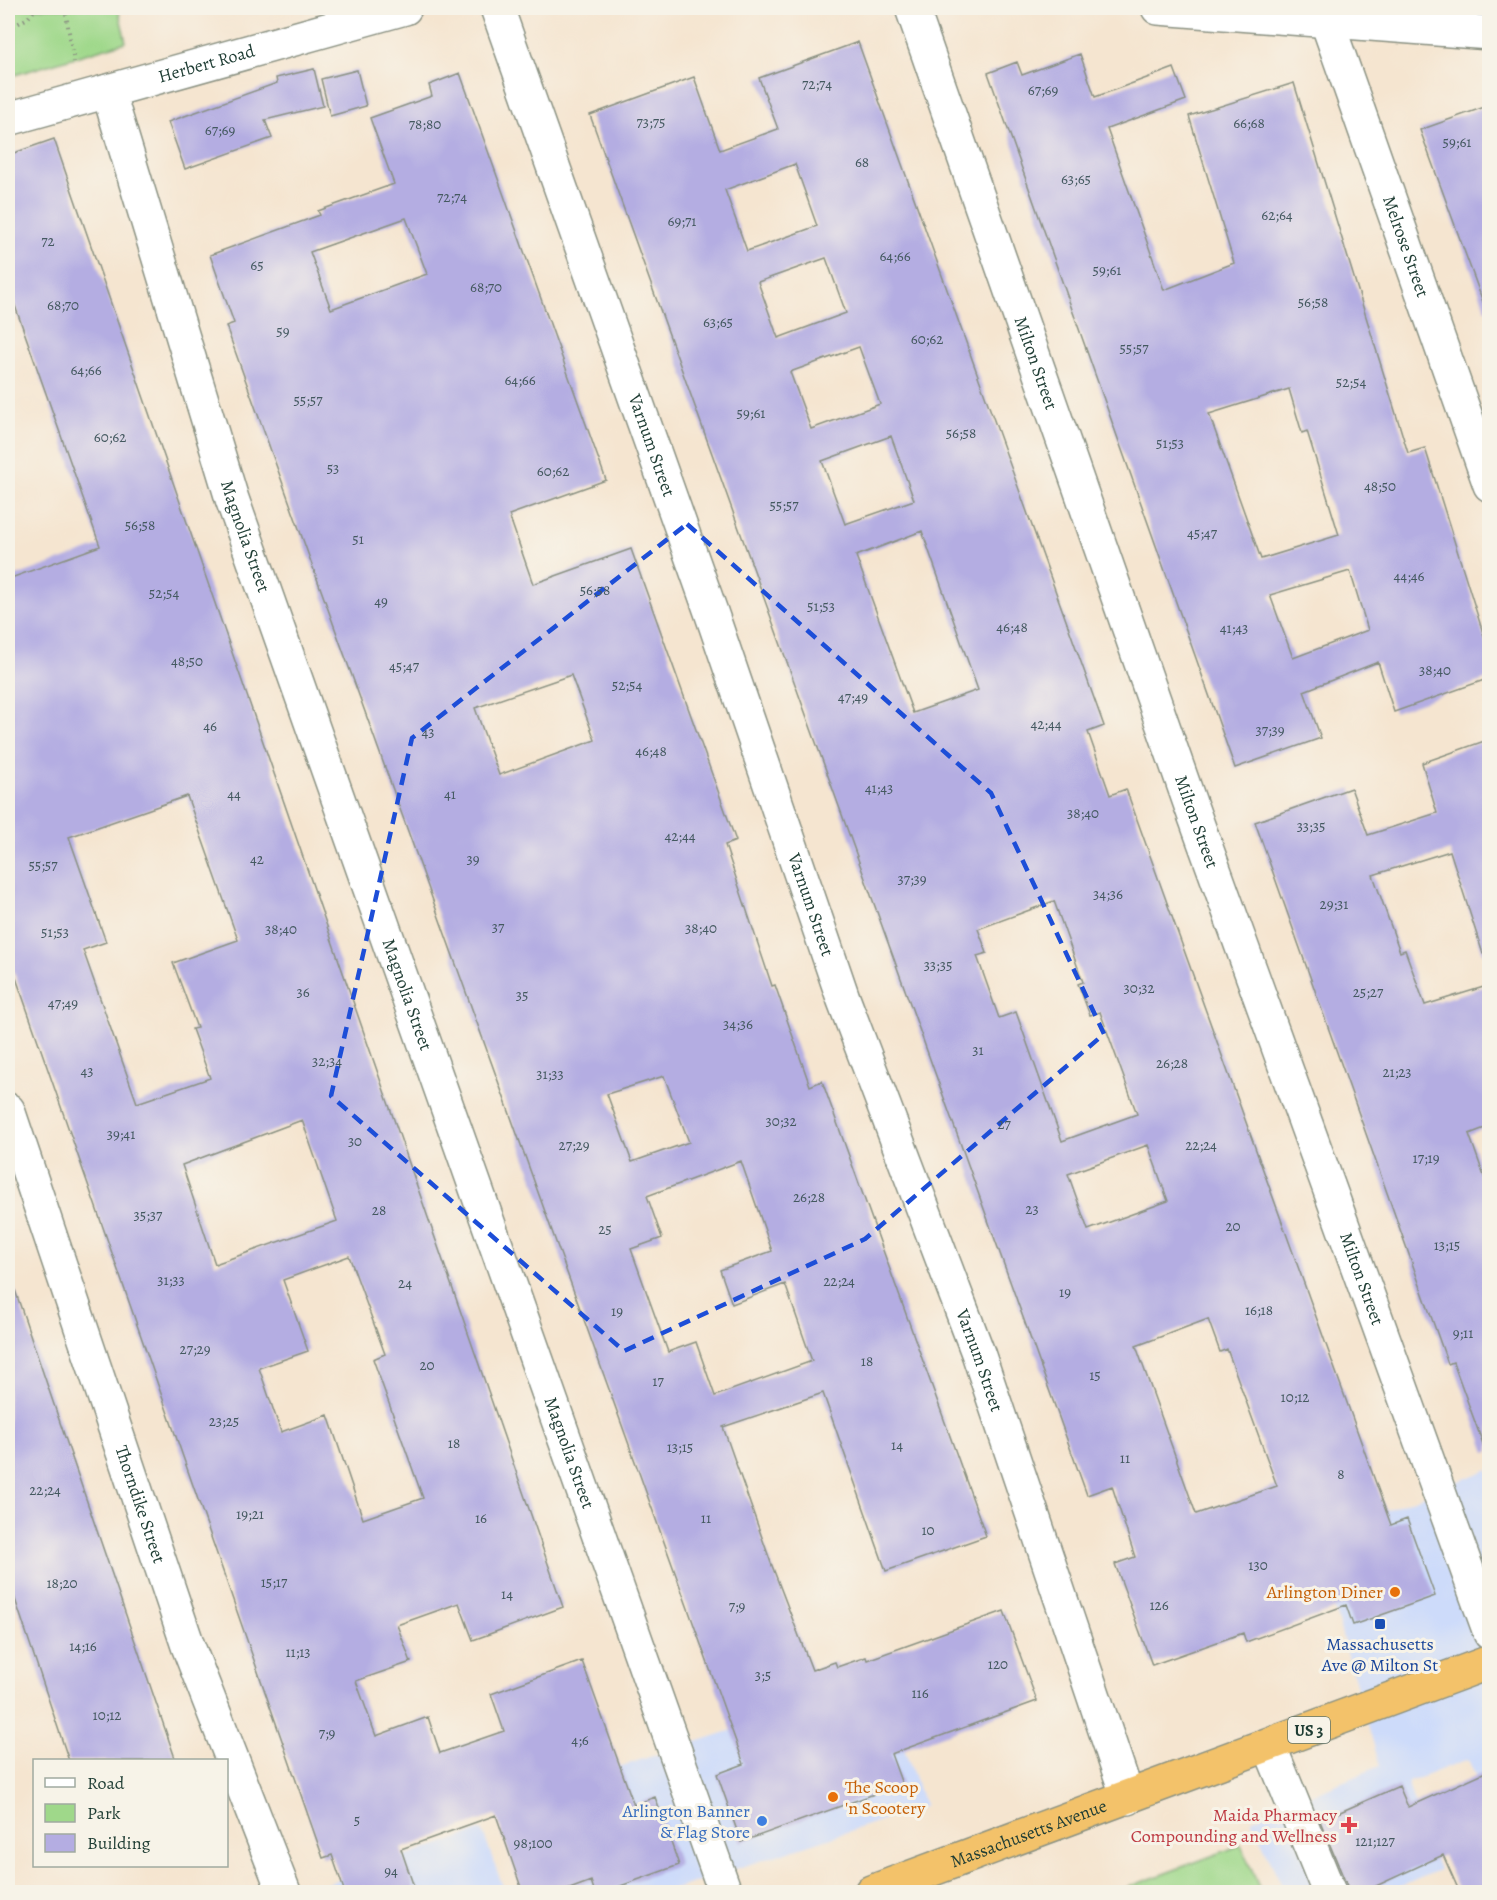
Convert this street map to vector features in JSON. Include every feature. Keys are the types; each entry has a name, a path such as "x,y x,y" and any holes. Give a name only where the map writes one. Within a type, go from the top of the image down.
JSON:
{"highway":[{"name":"Massachusetts Avenue","path":"871,1893 1490,1662"}],"street":[{"name":"Herbert Road","path":"8,119 405,8"},
{"name":"Varnum Street","path":"497,8 711,612 843,998 978,1353 1128,1798"},
{"name":"Milton Street","path":"912,8 1191,806 1490,1633"},
{"path":"1158,8 1325,13 1490,33"},
{"name":"Melrose Street","path":"1325,13 1490,485"},
{"name":"Magnolia Street","path":"94,94 232,500 725,1893"},
{"name":"Thorndike Street","path":"8,1110 188,1646 284,1893"},
{"path":"1269,1745 1329,1893"}],"path":[{"path":"8,29 28,18 36,8"},
{"path":"65,8 94,94"}],"highlighted area":[{"path":"687,524 991,793 1104,1034 865,1239 624,1351 331,1096 412,738"}],"shaded area":[{"path":"1489,1469 1489,1810 1468,1759 1407,1783 1439,1870 1388,1892 1285,1892 1251,1820 1380,1766 1314,1539"},
{"path":"829,1699 886,1699 925,1806 666,1892 585,1892 551,1789"},
{"path":"482,1830 505,1892 303,1892"}],"green space":[{"path":"8,8 118,8 126,42 8,77"},
{"path":"1241,1845 1261,1892 1115,1892"}],"building":[{"path":"858,42 1104,726 1088,732 1110,795 1126,789 1391,1525 1407,1519 1435,1596 1353,1625 1346,1605 1246,1642 1243,1633 1152,1665 1115,1564 1135,1557 1112,1486 1087,1495 590,115 694,77 720,150 778,129 759,78","holes":["795,164 817,226 747,251 725,190","826,258 846,313 778,338 758,282","859,347 880,404 811,429 790,372","891,436 914,500 845,524 822,461","922,531 978,690 913,713 856,556","1054,901 1083,982 1078,984 1090,1015 1100,1012 1137,1114 1062,1141 1016,1012 999,1018 977,956 987,953 978,929","1148,1145 1168,1201 1088,1230 1068,1174","1208,1319 1220,1352 1227,1349 1277,1486 1196,1514 1136,1346"]},
{"path":"1080,54 1095,97 1174,68 1186,100 1107,129 1164,290 1234,263 1189,116 1294,83 1408,453 1425,448 1490,655 1490,678 1394,712 1378,662 1304,691 1321,738 1235,768 988,73 1017,62 1022,75","holes":["1289,389 1302,433 1307,431 1339,535 1261,559 1209,414","1350,571 1368,630 1293,658 1270,595"]},
{"path":"314,69 323,106 265,120 272,138 185,169 168,122 277,83 276,78"},
{"path":"357,70 366,106 330,116 321,79"},
{"path":"460,73 606,480 509,515 533,584 631,549 736,841 725,845 772,986 775,985 810,1086 822,1081 986,1536 886,1571 823,1393 723,1427 771,1563 812,1670 835,1662 837,1667 866,1657 867,1660 1004,1611 1037,1701 891,1754 902,1784 741,1842 717,1774 744,1764 226,326 234,323 210,255 320,215 318,211 394,184 370,118 432,96 429,85","holes":["406,218 427,274 331,309 310,252","571,675 595,740 499,775 475,708","664,1076 689,1142 632,1162 607,1094","741,1161 772,1251 720,1270 732,1304 785,1284 812,1361 715,1396 696,1342 668,1352 631,1249 662,1238 647,1196"]},
{"path":"1490,105 1490,310 1486,310 1420,130"},
{"path":"54,139 563,1607 473,1640 459,1603 397,1625 411,1662 356,1681 376,1736 428,1717 440,1753 504,1731 491,1694 582,1661 634,1805 655,1797 679,1865 601,1893 595,1893 591,1881 559,1893 523,1893 496,1815 401,1849 416,1893 345,1893 332,1855 323,1858 8,955 8,579 100,546 8,286 8,155","holes":["187,796 238,940 173,963 197,1028 192,1029 210,1078 137,1103 83,950 106,942 69,837","302,1120 337,1221 215,1264 182,1165","349,1256 385,1354 373,1359 423,1498 363,1519 328,1415 281,1432 259,1368 308,1351 283,1280"]},
{"path":"1490,739 1490,953 1483,954 1450,851 1373,875 1400,952 1405,950 1425,1005 1490,985 1490,1126 1469,1134 1490,1193 1490,1451 1486,1452 1453,1362 1448,1364 1255,822 1351,788 1368,835 1437,813 1422,763"},
{"path":"13,1284 175,1759 68,1759 8,1578 8,1285"},
{"path":"1490,1770 1490,1893 1460,1893 1443,1855 1361,1893 1350,1893 1320,1821 1399,1786 1408,1807"}],"place":[{"name":"Arlington Diner","path":"1395,1592"},
{"name":"Massachusetts Ave @ Milton St","path":"1380,1624"},
{"name":"The Scoop 'n Scootery","path":"833,1797"},
{"name":"Arlington Banner & Flag Store","path":"762,1821"},
{"name":"Maida Pharmacy Compounding and Wellness","path":"1349,1825"}]}
